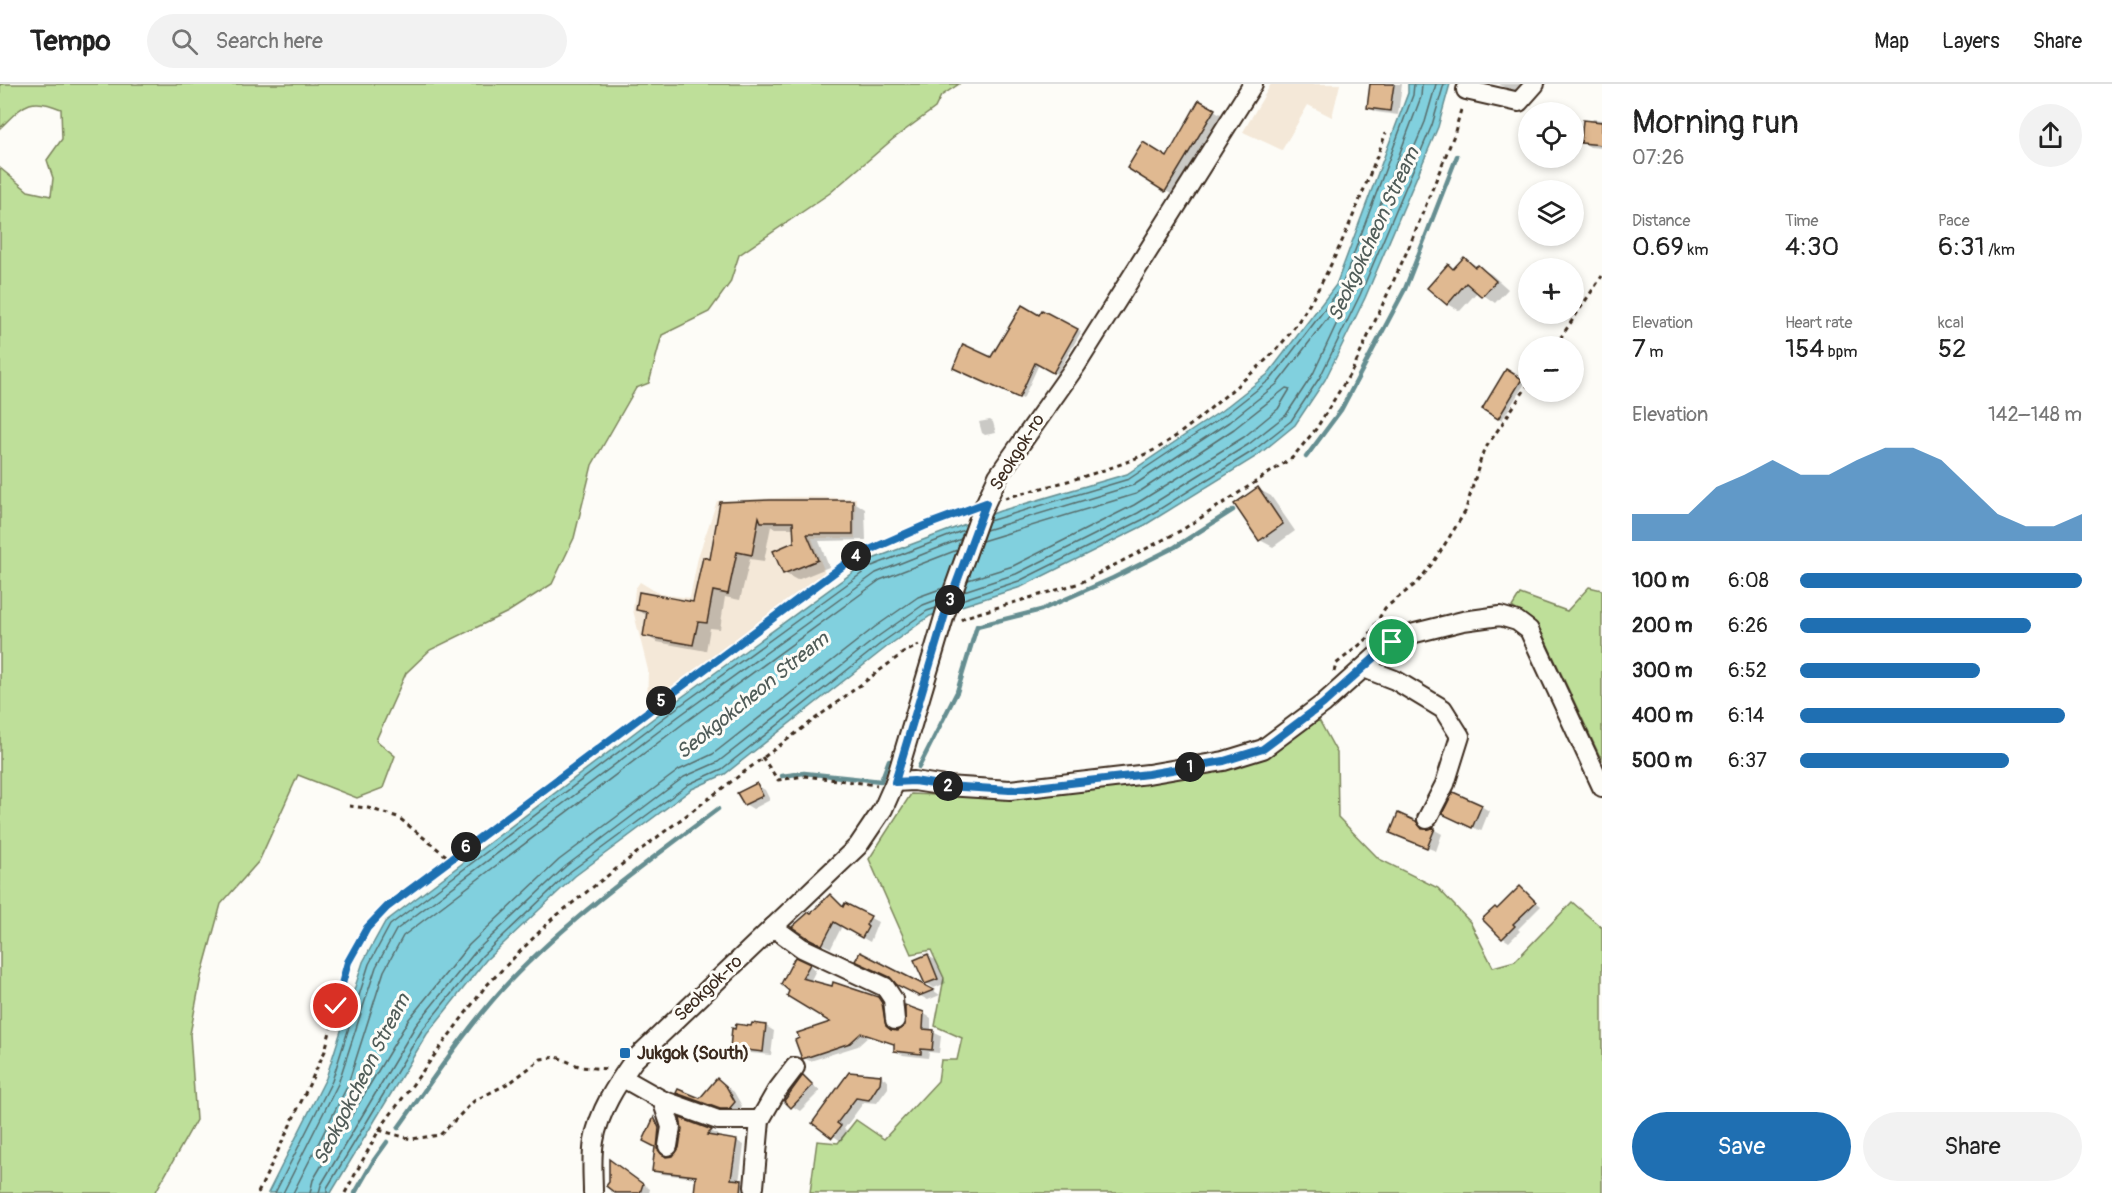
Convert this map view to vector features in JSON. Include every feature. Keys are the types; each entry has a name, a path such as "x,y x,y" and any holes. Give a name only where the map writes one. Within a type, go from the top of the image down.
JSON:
{"street":[{"name":"Seokgok-ro","path":"593,1193 594,1139 611,1095 634,1060 858,846 883,809 895,782 945,614 983,508 998,476 1077,364 1253,84"},
{"path":"1466,90 1519,102 1535,84"},
{"path":"895,782 914,781 946,786 1010,790 1148,774 1224,761 1263,749 1323,704 1392,642 1415,633 1463,621 1500,616 1517,621 1529,630 1602,786"},
{"path":"1364,668 1395,680 1443,709 1460,736 1445,784 1427,819"},
{"path":"773,927 802,948 885,987 893,999 895,1020"},
{"path":"754,1187 760,1120 776,1092 795,1067"},
{"path":"623,1078 662,1100 718,1120 760,1120"},
{"path":"662,1100 671,1127 668,1146"}],"path":[{"path":"258,1193 324,1051 348,962 367,928 387,907 856,556 924,526 1099,472 1154,450 1200,417 1250,374 1287,337 1313,298 1356,211 1386,133"},
{"path":"1562,336 1602,276"},
{"path":"1342,687 1334,671 1336,664 1367,639 1385,608 1418,582 1435,560 1465,512 1483,452 1518,400"},
{"path":"762,757 778,780 805,776 881,785 895,782"},
{"path":"349,806 368,808 398,817 450,859"},
{"path":"379,1130 411,1139 440,1135 474,1101 511,1082 541,1059 557,1058 581,1067 611,1069 623,1078"}],"shaded area":[{"path":"1271,84 1340,84 1332,117 1308,105 1282,150 1243,132"},
{"path":"797,497 856,498 855,538 812,538 825,573 647,707 648,670 633,610 635,589 640,582 660,594 690,598 698,557 717,501"}],"green space":[{"path":"0,84 959,84 941,96 935,108 893,139 830,193 739,255 730,283 709,312 662,335 649,383 636,388 592,465 574,538 552,584 508,612 430,650 406,673 376,740 395,756 383,788 357,798 298,775 259,861 221,904 201,977 190,1034 196,1120 155,1193 0,1193 0,168 28,191 51,196 53,178 47,160 62,139 61,109 41,103 27,105 0,128"},
{"path":"1589,587 1602,590 1602,761 1543,635 1525,616 1512,607 1520,594 1567,611"},
{"path":"1319,720 1337,753 1338,817 1379,859 1438,888 1470,922 1493,967 1515,961 1572,902 1602,928 1602,1193 810,1193 817,1141 838,1143 856,1120 884,1139 938,1081 941,1060 957,1060 962,1038 935,1026 944,978 931,950 911,954 869,859 911,794 1008,798 1149,782 1224,770 1267,758"}],"water":[{"name":"Seokgokcheon Stream","path":"1408,84 1450,84 1438,127 1365,298 1325,380 1295,425 1257,456 1145,525 1021,587 930,616 888,646 725,774 692,789 575,876 486,960 427,1034 331,1193 268,1193 326,1078 363,962 385,922 671,705 870,560 1000,511 1127,474 1221,411 1268,374 1336,285 1408,93"}],"building":[{"path":"1370,84 1394,84 1390,111 1367,108"},
{"path":"1199,100 1215,109 1165,192 1127,168 1143,142 1167,157"},
{"path":"1584,120 1602,122 1602,145 1584,143"},
{"path":"1464,257 1475,267 1478,265 1496,281 1482,297 1466,283 1447,305 1427,288 1448,264 1453,269"},
{"path":"1022,305 1039,315 1042,310 1078,329 1053,373 1035,363 1019,398 953,368 963,344 991,357"},
{"path":"1506,369 1518,376 1518,386 1498,419 1482,409"},
{"path":"1258,487 1283,524 1259,541 1234,504"},
{"path":"853,500 853,534 807,534 818,560 783,574 773,551 794,542 793,522 761,522 759,517 752,555 737,552 728,594 713,591 707,623 698,622 693,645 643,636 647,612 636,610 639,592 693,602 703,557 710,559 720,502"},
{"path":"757,783 763,796 744,805 737,793"},
{"path":"1453,792 1482,805 1472,828 1442,814"},
{"path":"1398,813 1416,821 1422,829 1435,828 1427,848 1390,833"},
{"path":"1520,886 1536,902 1513,924 1515,926 1502,939 1482,919 1495,907 1497,909"},
{"path":"830,894 843,907 845,903 871,916 862,938 834,922 822,945 792,927 809,912 811,913"},
{"path":"860,952 934,990 919,996 897,985 890,977 855,961"},
{"path":"928,954 938,979 925,984 914,960"},
{"path":"795,957 810,964 802,978 832,986 833,982 878,997 882,1003 886,1026 891,1030 897,1031 905,1025 905,1005 924,1012 923,1029 934,1030 932,1050 921,1049 921,1054 894,1051 894,1044 861,1033 850,1043 802,1059 795,1040 799,1038 797,1033 830,1022 787,996 789,991 781,984"},
{"path":"752,1023 766,1025 763,1052 730,1048 732,1028 735,1029 736,1024 751,1026"},
{"path":"849,1072 881,1075 880,1083 869,1100 856,1098 837,1123 841,1126 832,1138 812,1123"},
{"path":"803,1075 813,1085 791,1108 784,1101"},
{"path":"717,1078 726,1086 735,1102 729,1109 720,1109 676,1093 678,1089 700,1098"},
{"path":"654,1117 659,1128 657,1149 666,1157 673,1156 679,1148 682,1129 680,1118 712,1130 707,1135 737,1140 731,1179 742,1180 741,1193 694,1193 696,1176 652,1171 655,1147 643,1141"},
{"path":"609,1159 643,1184 640,1193 615,1193 606,1186 609,1182"}],"waterway":[{"path":"1306,457 1341,410 1405,289 1457,156"},
{"path":"919,767 957,692 977,626 1041,610 1113,578 1175,547 1233,510"},
{"path":"782,776 804,773 881,781 889,760"},
{"path":"398,1128 478,1017 532,959 583,913 718,809"},
{"path":"355,1193 387,1142"}],"place":[{"name":"Jukgok (South)","path":"625,1053"}],"route":[{"path":"336,1006 348,962 367,928 387,907 856,556 924,526 986,503 945,614 895,782 914,781 946,786 1010,790 1148,774 1224,761 1263,749 1323,704 1392,642"}]}
